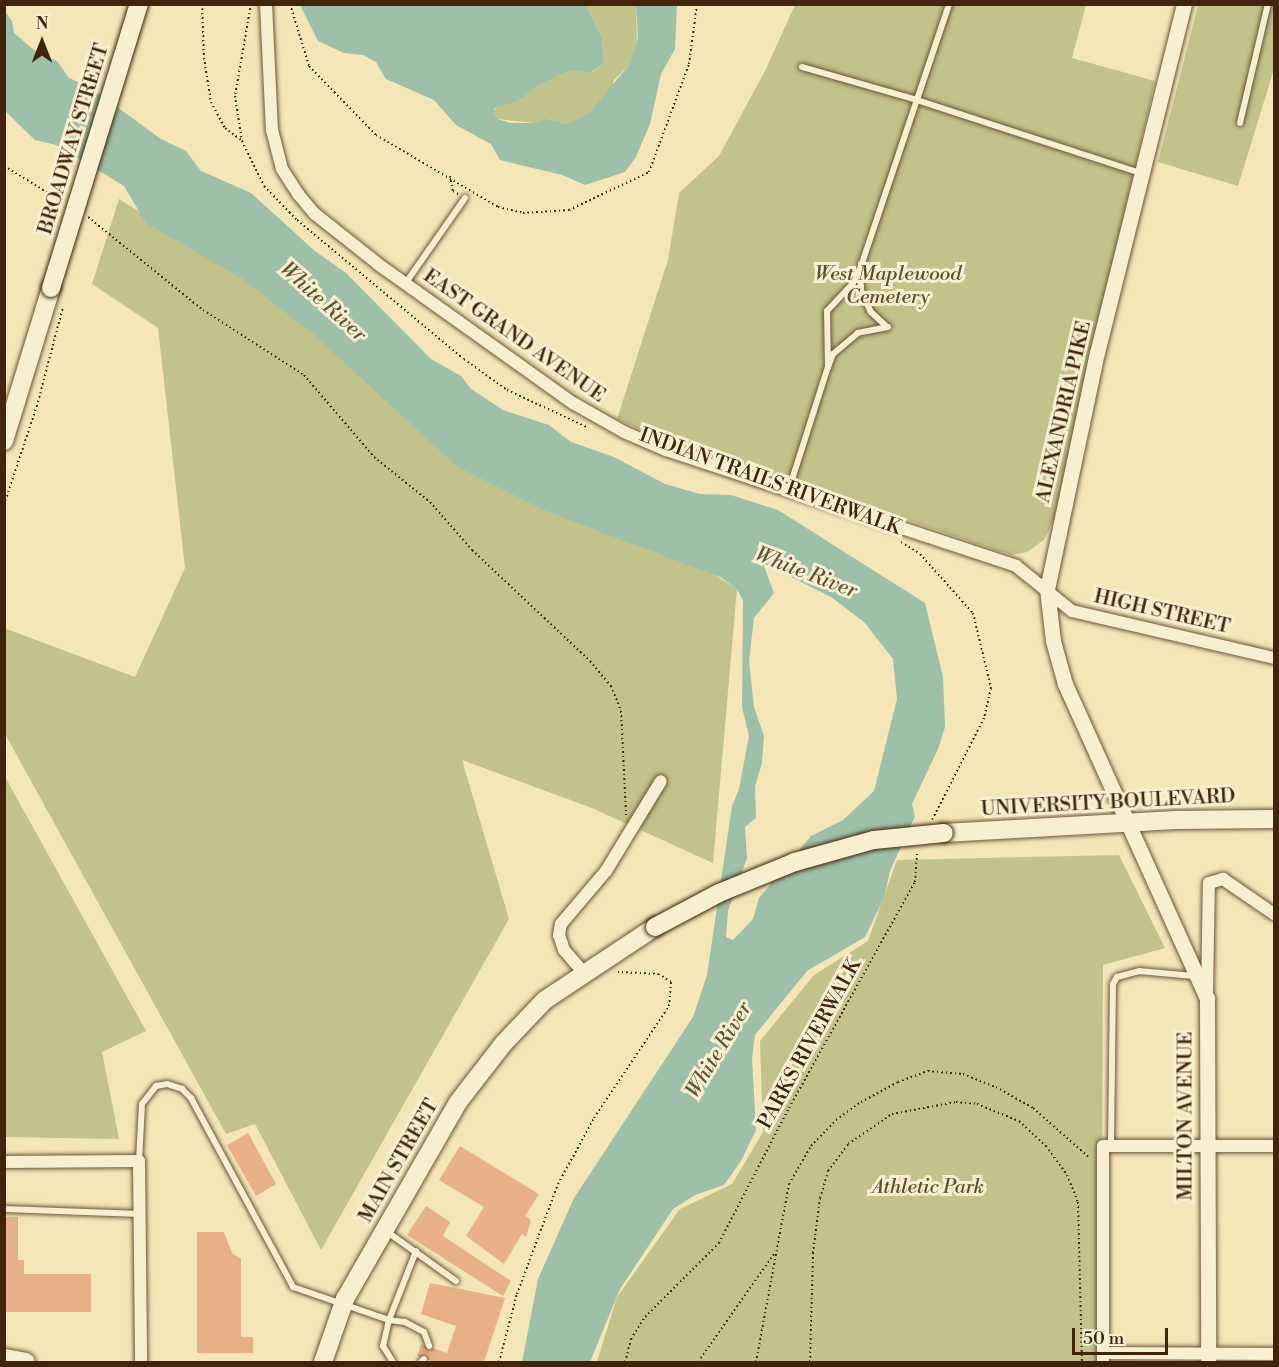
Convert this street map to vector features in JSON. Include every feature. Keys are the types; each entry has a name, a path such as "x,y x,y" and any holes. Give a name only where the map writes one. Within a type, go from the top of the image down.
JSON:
{"main road":[{"name":"BROADWAY STREET","path":"4,441 56,294 139,4"},
{"name":"UNIVERSITY BOULEVARD","path":"655,927 719,893 795,862 874,840 936,831 1128,822 1275,819"},
{"name":"MAIN STREET","path":"323,1362 343,1304 459,1101 504,1043 545,1000 655,927"},
{"path":"4,1358 26,1362"}],"street":[{"name":"EAST GRAND AVENUE","path":"266,4 267,84 272,130 282,169 315,214 506,360 624,432 1017,566 1047,589"},
{"name":"ALEXANDRIA PIKE","path":"1184,4 1097,352 1047,589 1053,641 1065,684 1207,998"},
{"name":"HIGH STREET","path":"1047,589 1072,611 1275,658"},
{"path":"584,973 564,950 559,935 561,924 606,871 661,781"},
{"name":"MILTON AVENUE","path":"1208,1358 1209,883 1222,879 1275,914"},
{"path":"1275,1146 1107,1146 1103,1166 1103,1358 1208,1358 1275,1354"},
{"path":"4,1162 139,1161 141,1362"}],"lane":[{"path":"828,366 827,310 853,283 860,269 949,4"},
{"path":"1240,123 1268,4"},
{"path":"802,68 917,100 1142,173"},
{"path":"405,284 465,198"},
{"path":"789,489 833,354 858,333 888,327 871,312 861,290 860,269"},
{"path":"1107,1146 1113,984 1117,977 1139,971 1198,976"},
{"path":"139,1161 142,1104 156,1086 167,1084 182,1089 191,1098 293,1287 389,1320 405,1322 424,1332 429,1346"},
{"path":"4,1209 140,1214"},
{"path":"386,1231 456,1281"},
{"path":"393,1362 383,1346 389,1320 416,1251"}],"path":[{"path":"202,4 204,58 211,102 225,128 242,141"},
{"path":"251,4 235,96 242,141 251,164 276,200 464,359 507,390 600,433"},
{"path":"290,4 309,66 349,110 392,146 450,176 498,207 523,213 569,210 649,172 688,64 697,4"},
{"path":"4,166 68,205"},
{"path":"450,176 453,191 465,198"},
{"path":"78,211 203,310 304,375 374,457 430,502 472,550 590,661 610,686 621,711 623,788 626,817 633,828"},
{"path":"4,505 64,313 56,294"},
{"name":"INDIAN TRAILS RIVERWALK","path":"897,540 920,554 973,613 991,688 984,718 936,831"},
{"name":"PARKS RIVERWALK","path":"626,1362 631,1339 645,1317 719,1243 789,1108 915,882 917,849"},
{"path":"499,1362 513,1305 558,1184 594,1118 669,1006 671,982 659,974 618,972"},
{"path":"756,1362 789,1184 811,1146 836,1120 861,1102 898,1082 928,1071 963,1074 996,1087 1033,1108 1075,1148 1103,1166"},
{"path":"810,1362 813,1253 820,1198 828,1171 848,1144 873,1125 909,1108 940,1103 977,1104 1019,1121 1046,1146 1067,1175 1078,1202 1082,1362"},
{"path":"699,1362 776,1251"}],"green space":[{"path":"586,5 636,5 637,45 629,65 614,80 612,87 589,113 567,124 548,119 535,123 497,119 492,112 500,105 522,99 536,87 571,70 591,73 604,63 602,38"},
{"name":"West Maplewood Cemetery","path":"795,5 1086,5 1072,58 1155,81 1054,519 1044,540 1027,552 1012,555 992,549 758,469 677,446 617,419 668,260 679,193 719,156 765,71"},
{"path":"1198,5 1274,5 1274,69 1238,186 1158,162"},
{"path":"119,199 737,589 713,863 592,808 462,760 509,919 321,1250 255,1124 226,1134 5,734 4,628 135,677 185,568 158,328 92,284"},
{"path":"4,775 146,1031 102,1052 119,1139 5,1137"},
{"name":"Athletic Park","path":"1119,855 1165,948 1103,965 1101,1362 597,1362 617,1297 680,1209 732,1184 763,1132 760,1041 814,975 868,941 897,860"}],"water":[{"path":"300,5 586,5 602,38 604,63 590,73 571,70 536,87 522,99 495,108 493,112 497,119 511,123 535,123 547,119 567,124 589,113 629,65 638,39 636,5 677,5 675,49 661,74 650,124 636,157 625,172 585,185 562,175 500,160 491,144 456,125 434,100 386,79 376,62 363,55 344,53 318,41"},
{"name":"White River","path":"4,10 12,21 14,33 34,50 57,61 69,78 91,88 161,139 186,151 201,171 251,193 315,251 346,273 431,359 461,376 471,389 503,410 549,425 571,442 614,457 665,484 700,494 731,495 778,510 925,603 943,677 945,727 938,749 912,804 915,816 890,871 884,898 865,937 807,971 755,1035 752,1058 756,1130 741,1161 724,1185 695,1195 673,1209 620,1289 590,1362 522,1362 538,1279 574,1198 693,1017 707,975 732,806 739,789 749,736 742,707 743,600 737,589 720,577 548,512 458,467 312,333 241,278 146,223 124,186 56,145 35,140 5,111","holes":["763,563 831,597 864,622 893,659 897,699 874,791 843,820 811,836 759,898 753,919 733,940 726,937 728,911 747,858 745,827 756,818 755,786 762,763 764,736 754,707 749,661 754,618 774,593"]}],"building":[{"path":"248,1133 276,1184 256,1196 227,1145"},
{"path":"460,1146 539,1194 525,1216 531,1220 526,1237 522,1234 504,1264 466,1236 484,1207 439,1180"},
{"path":"426,1206 450,1222 443,1236 511,1281 503,1296 407,1235"},
{"path":"4,1217 18,1217 18,1260 24,1260 24,1274 91,1274 91,1312 4,1312"},
{"path":"197,1232 224,1232 232,1253 241,1259 241,1337 253,1337 253,1353 197,1353"},
{"path":"430,1283 505,1298 484,1362 435,1362 417,1356 421,1344 447,1353 456,1326 421,1314"}]}
